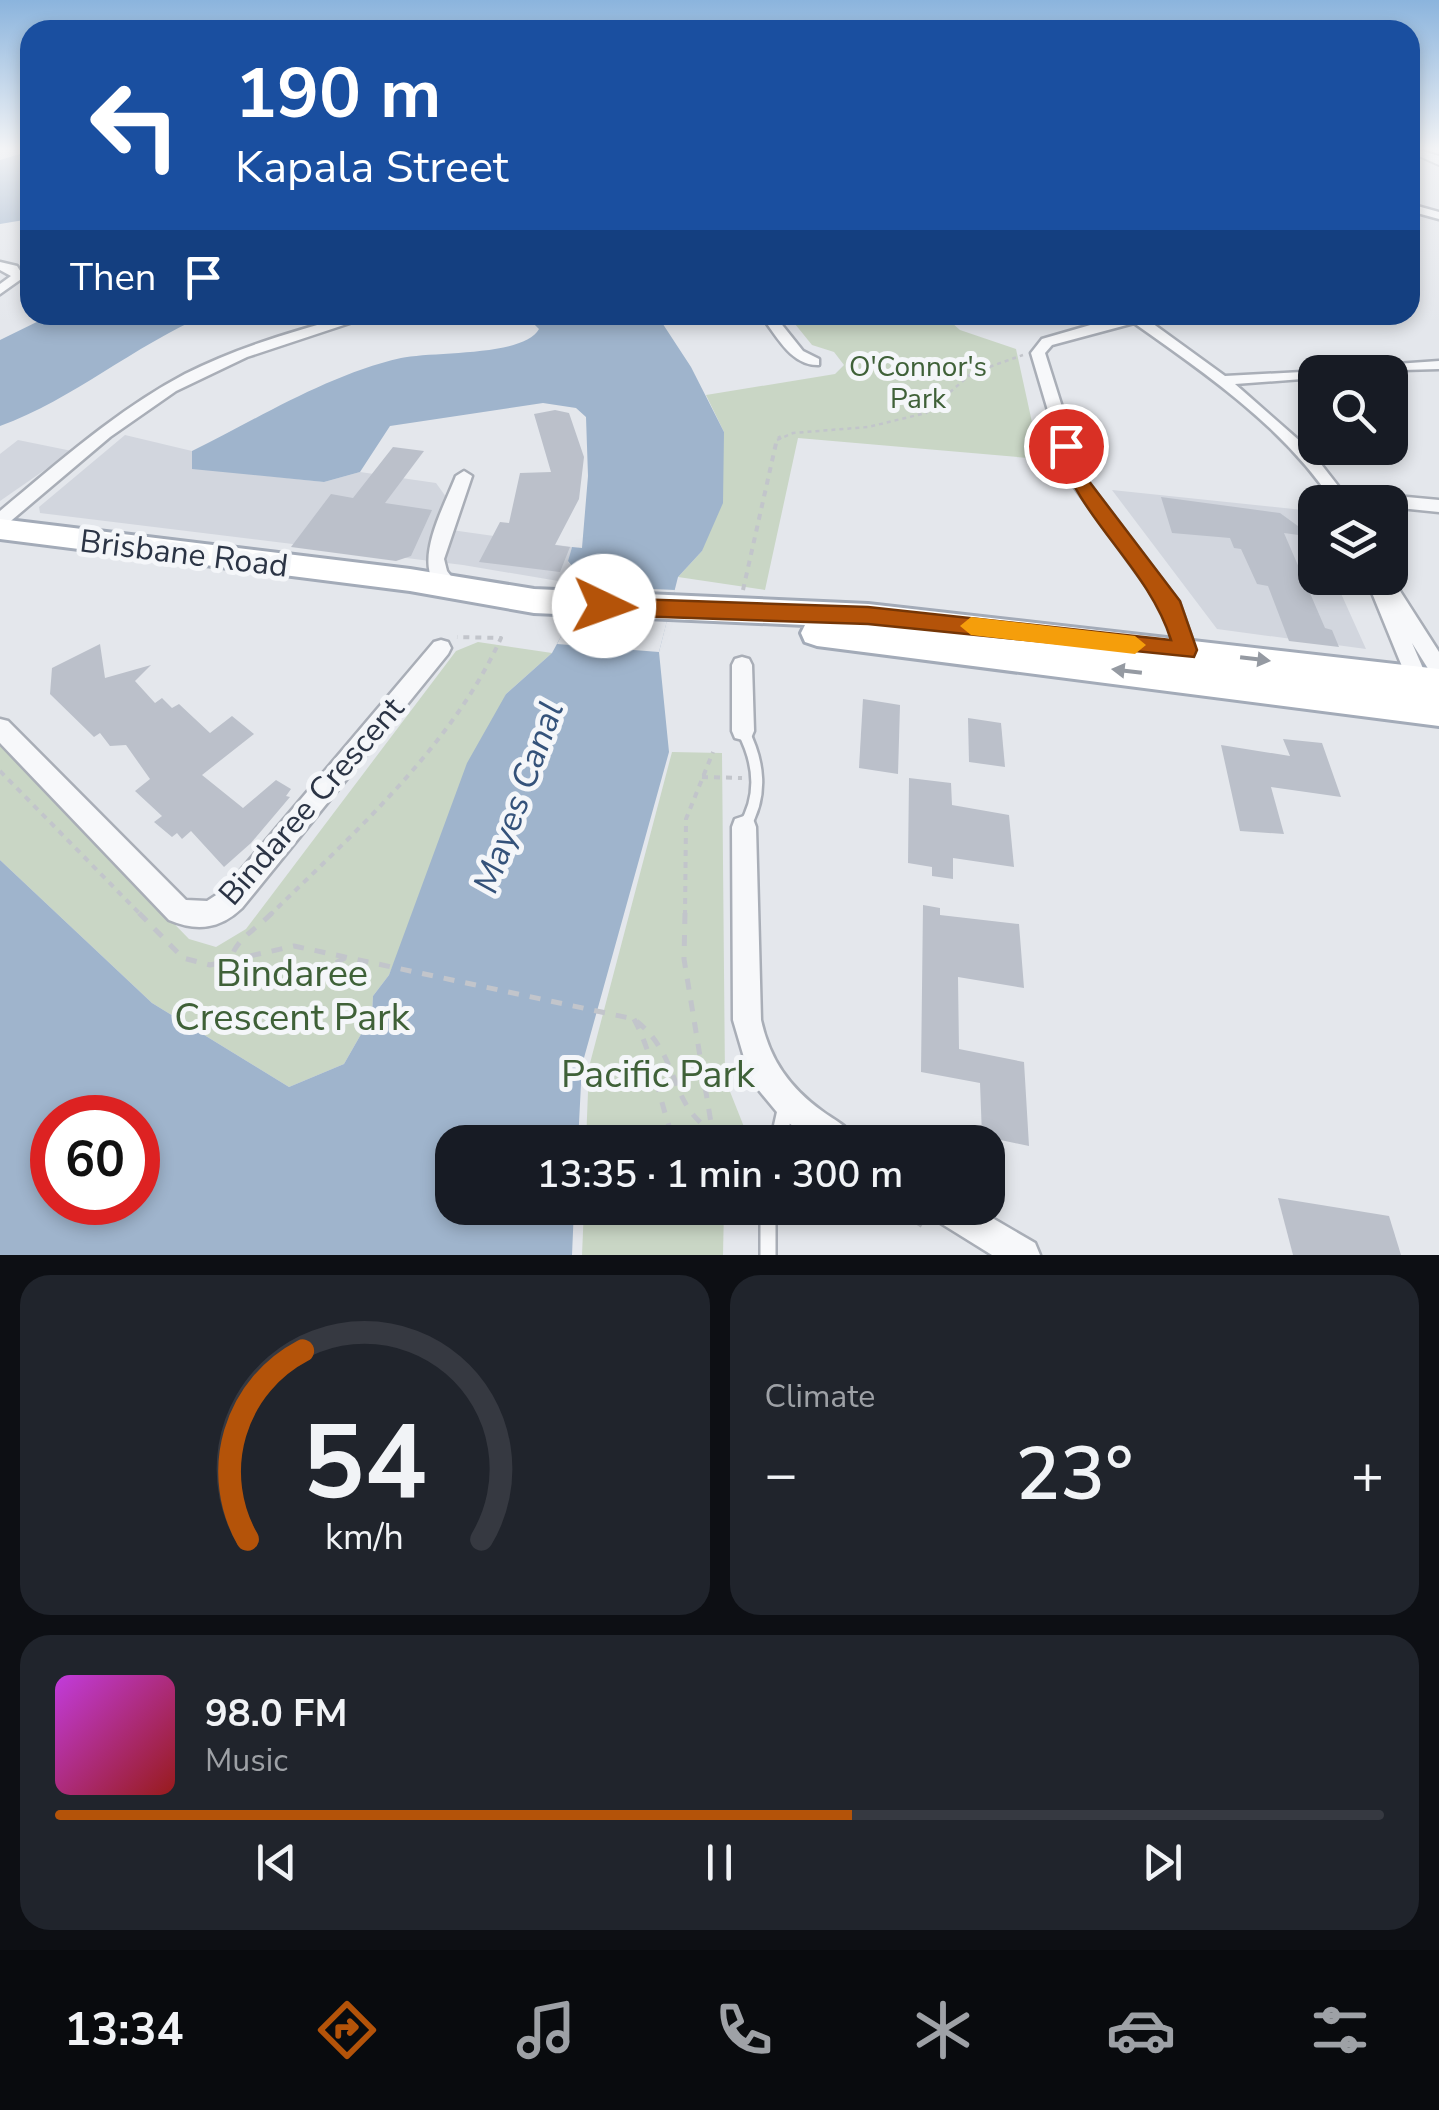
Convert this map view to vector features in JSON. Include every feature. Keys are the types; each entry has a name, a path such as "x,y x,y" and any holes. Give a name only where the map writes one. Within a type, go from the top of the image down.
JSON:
{"main road":[{"name":"Brisbane Road","path":"0,525 450,588 568,613"},
{"name":"Brisbane Road","path":"377,578 456,603 807,632 1434,696"},
{"name":"Brisbane Road","path":"668,619 868,616 1186,650 1434,696"}],"street":[{"path":"0,266 13,269 18,277 0,290"},
{"path":"0,525 70,461 175,385 290,337 332,325"},
{"path":"775,325 798,354 814,362"},
{"path":"1104,325 1047,342 1038,353 1076,478 1172,607 1186,650"},
{"path":"1146,325 1221,381 1318,468 1330,485"},
{"path":"1408,368 1439,366"},
{"path":"1221,381 1298,375"},
{"path":"450,588 438,572 436,555 464,476"},
{"path":"1408,504 1439,506"},
{"path":"377,578 413,570 436,555"},
{"path":"1386,595 1434,696"},
{"name":"Bindaree Crescent","path":"0,728 178,911 210,916 234,899 446,642"},
{"path":"742,665 743,731"},
{"path":"744,827 749,1036 761,1070 786,1104 816,1125"},
{"path":"973,1225 1023,1255"}],"lane":[{"path":"743,731 755,755 757,801 744,827"},
{"path":"782,1125 786,1104"},
{"path":"768,1225 768,1255"}],"path":[{"path":"742,595 777,440 793,432 868,427 886,418 926,413 972,373 1038,353"},
{"path":"345,958 294,986 265,977 242,982 229,978 228,960 241,935 266,920 390,798 467,696 501,638 446,642"},
{"path":"711,1125 684,960 686,819 713,752"},
{"path":"0,771 183,958 210,964 294,946 634,1020 652,1028 669,1062 680,1102 701,1125"},
{"path":"702,777 756,778"},
{"path":"634,1020 650,1048 660,1106 667,1125"}],"shaded area":[{"path":"125,435 192,451 192,468 324,482 360,472 436,483 449,501 437,528 572,547 568,562 588,586 463,565 40,513 39,507"},
{"path":"18,440 72,451 0,501 0,454"},
{"path":"1112,490 1298,509 1298,595 1342,595 1366,649 1217,629"}],"green space":[{"name":"O'Connor's Park","path":"796,325 954,325 1016,349 1040,459 798,438 765,590 678,577 702,551 724,432 706,395 835,374 844,365 834,352 812,345"},
{"name":"Bindaree Crescent Park","path":"478,642 552,653 506,694 389,975 373,996 372,1015 344,1064 289,1087 152,1003 0,860 0,745 189,939 216,947 246,929 456,651"},
{"name":"Pacific Park","path":"672,752 722,753 725,1079 743,1125 587,1125 589,1067"},
{"path":"583,1225 724,1225 723,1255 582,1255"}],"water":[{"path":"0,206 20,206 20,221 0,224"},
{"path":"31,325 185,325 53,402 0,426 0,340"},
{"name":"Mayes Canal","path":"535,325 664,325 691,367 724,432 723,503 702,551 678,577 659,652 669,752 582,1065 579,1125 435,1125 435,1225 573,1225 572,1255 0,1255 0,860 152,1003 289,1087 344,1064 372,1015 373,996 389,975 467,763 506,694 552,653 588,587 568,561 572,547 582,548 588,476 586,417 576,408 543,403 390,426 360,472 324,482 192,469 192,451 294,398 374,366 401,358 515,344 530,338 539,329"}],"pier":[{"path":"588,586 675,590 659,652 557,644"}],"building":[{"path":"555,410 569,413 584,457 579,499 555,545 570,547 560,572 479,562 500,522 509,523 520,473 551,472 534,414"},
{"path":"393,447 424,451 385,503 432,510 411,556 396,561 291,547 331,494 353,498"},
{"path":"1161,497 1280,513 1298,526 1298,535 1284,533 1298,565 1298,595 1311,595 1325,628 1332,630 1339,647 1289,641 1268,586 1257,584 1241,549 1234,548 1230,538 1172,533"},
{"path":"100,644 105,678 151,665 135,681 155,703 162,698 172,708 179,704 210,733 232,716 254,734 202,775 243,808 276,780 291,789 286,796 290,797 251,843 224,867 191,831 182,839 177,833 172,837 154,822 162,816 135,791 150,779 126,745 110,746 100,733 94,737 50,694 52,668"},
{"path":"863,699 900,705 898,774 859,768"},
{"path":"968,718 1001,723 1005,767 969,762"},
{"path":"1283,739 1322,743 1341,797 1271,787 1284,834 1240,831 1221,745 1290,756"},
{"path":"909,778 951,783 952,805 1009,815 1014,867 953,858 953,879 932,876 932,867 908,863"},
{"path":"923,905 940,908 940,915 1019,924 1024,988 958,977 959,1049 1024,1062 1029,1146 1005,1141 1005,1125 982,1125 980,1083 921,1072"},
{"path":"1278,1198 1389,1216 1401,1255 1293,1255"}],"slow traffic":[{"path":"971,626 1135,645"}],"route":[{"path":"604,606 868,616 1186,650 1172,607 1076,478 1066,446"}]}
